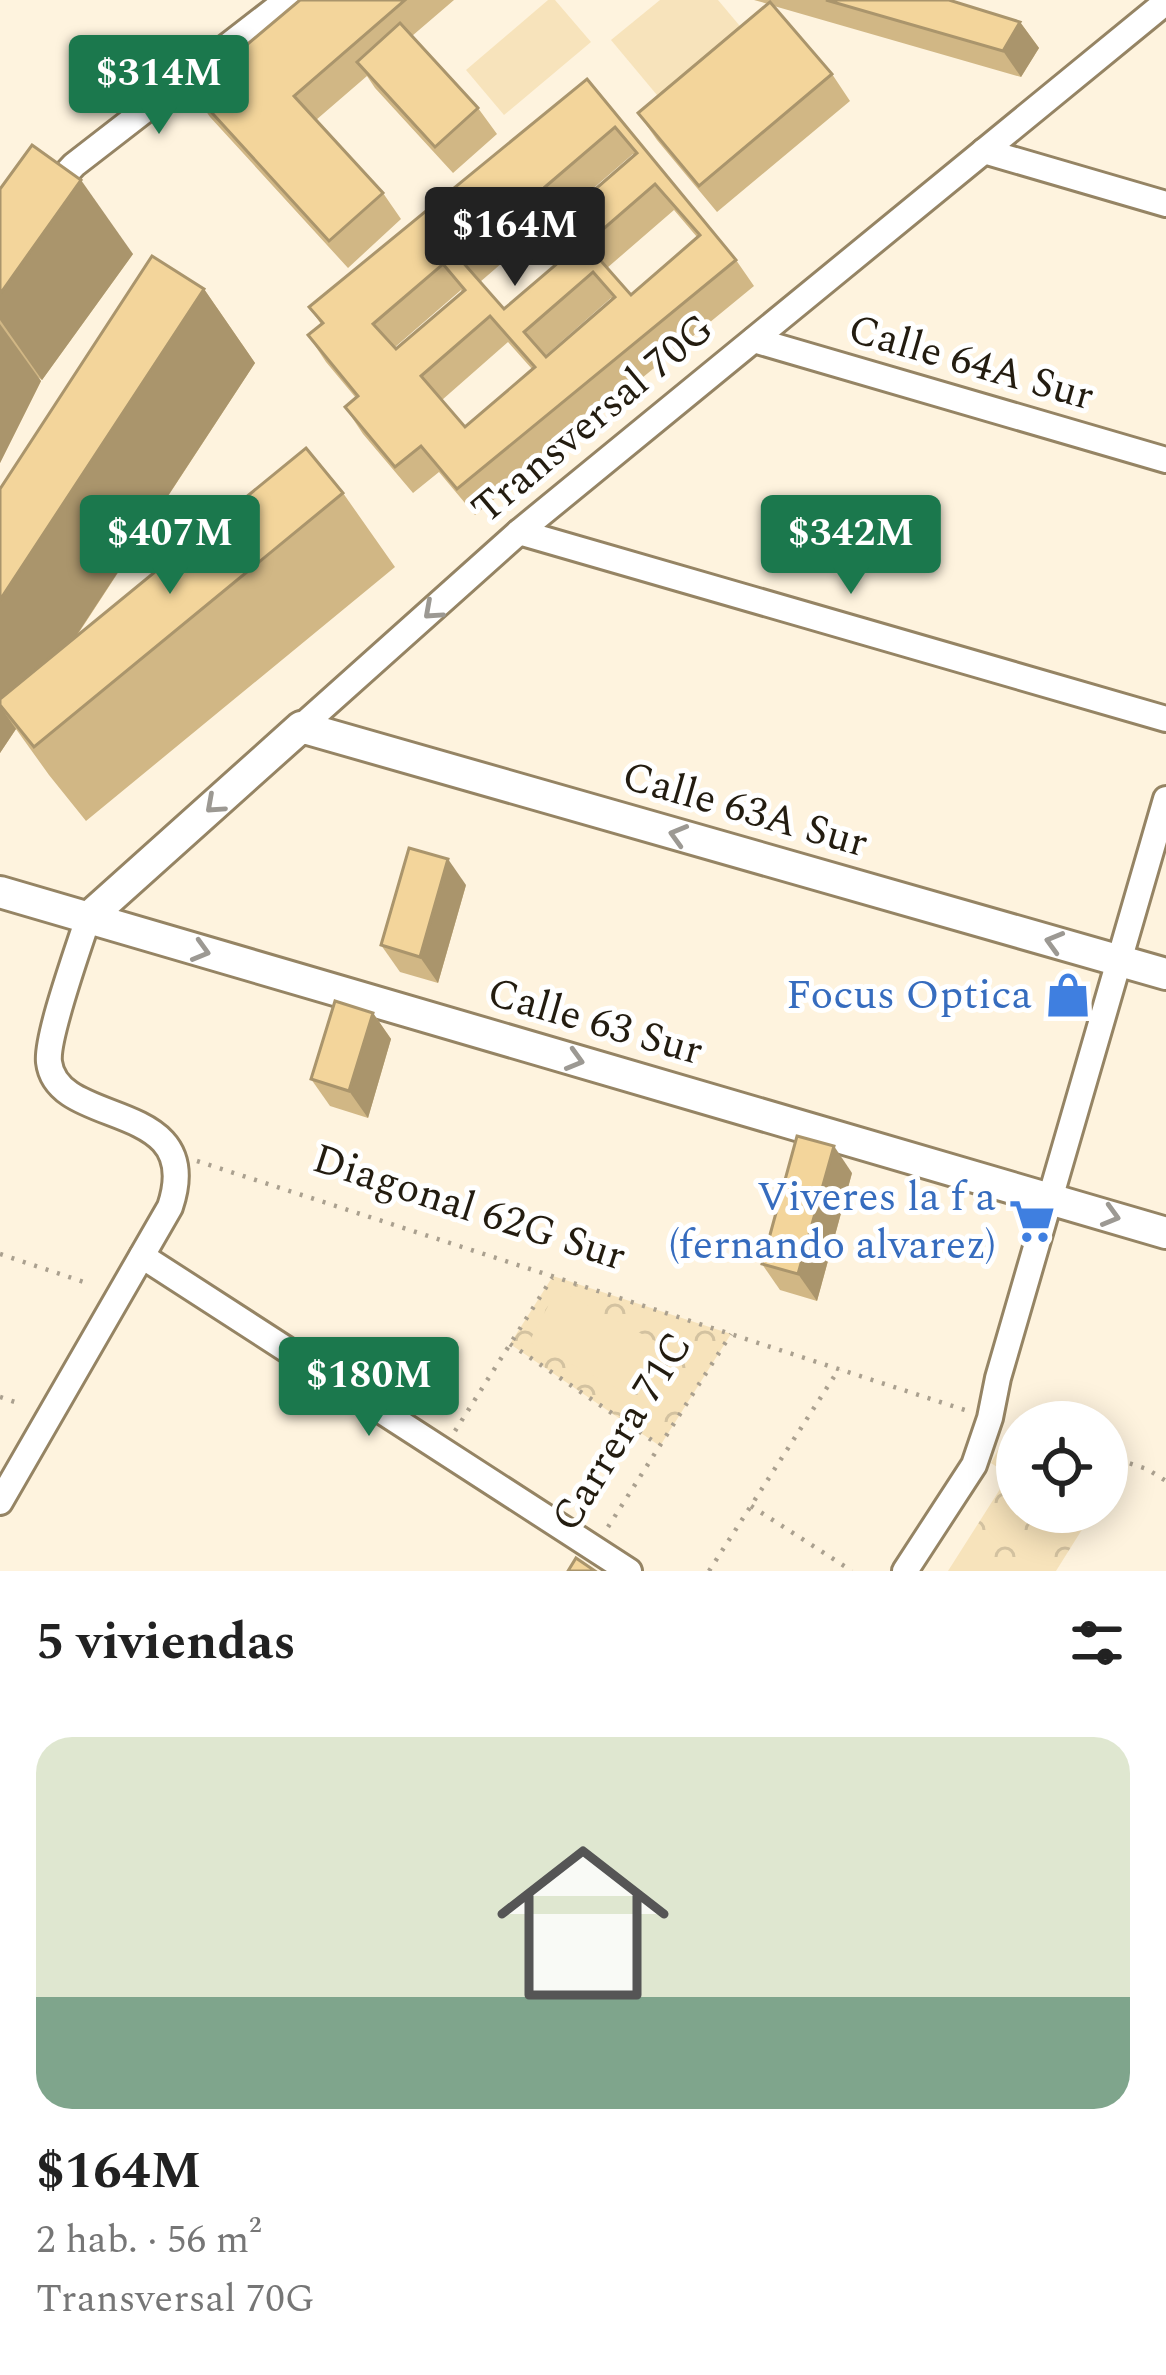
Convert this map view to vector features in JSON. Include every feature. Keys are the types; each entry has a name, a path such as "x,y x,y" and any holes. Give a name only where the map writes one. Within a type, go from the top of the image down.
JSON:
{"street":[{"path":"26,216 74,166 287,0"},
{"name":"Transversal 70G","path":"88,918 519,532 1166,2"},
{"path":"984,151 1166,204"},
{"name":"Calle 64A Sur","path":"754,340 1166,460"},
{"path":"519,532 1166,718"},
{"name":"Calle 63A Sur","path":"302,727 1166,974"},
{"path":"905,1571 974,1465 990,1418 1166,800"},
{"name":"Calle 63 Sur","path":"0,892 1166,1233"},
{"path":"0,1502 174,1194 174,1165 152,1132 72,1096 52,1077 48,1050 88,918"},
{"path":"142,1256 629,1571"},
{"name":"Carrera 71C","path":"580,1571 594,1549"}],"path":[{"name":"Diagonal 62G Sur","path":"169,1152 990,1418"},
{"path":"0,1254 84,1282"},
{"path":"442,1450 554,1276"},
{"name":"Carrera 71C","path":"594,1549 730,1334"},
{"path":"510,1344 659,1446"},
{"path":"709,1571 839,1369"},
{"path":"0,1397 18,1403"},
{"path":"1128,1463 1166,1481"},
{"path":"751,1506 852,1571"}],"green space":[{"path":"548,0 555,0 591,42 504,115 466,70"},
{"path":"660,0 718,0 755,44 672,113 611,40"},
{"path":"553,1276 731,1334 660,1446 510,1344"},
{"path":"557,1289 657,1342 630,1395 529,1342"},
{"path":"996,1495 996,1533 1080,1533 1056,1571 948,1571"}],"building":[{"path":"300,0 405,0 294,96 383,193 329,241 192,91"},
{"path":"826,0 949,0 1020,22 1003,51"},
{"path":"770,2 832,74 699,186 638,113"},
{"path":"400,23 478,108 435,147 357,62"},
{"path":"587,79 736,260 457,489 421,446 395,467 345,407 358,396 308,335 323,323 309,307","holes":["615,127 637,153 568,213 545,187","655,184 700,235 631,295 586,244","528,198 573,250 504,309 459,258","443,264 465,290 396,349 373,324","593,272 615,297 546,357 524,332","490,316 535,367 465,427 421,376"]},
{"path":"32,145 81,180 0,294 0,189"},
{"path":"152,256 204,289 0,600 0,489"},
{"path":"306,448 343,493 34,747 0,699"},
{"path":"409,848 448,859 420,957 381,945"},
{"path":"335,1001 373,1013 349,1091 311,1079"},
{"path":"797,1136 834,1146 798,1274 762,1264"},
{"path":"576,1558 595,1571 568,1571"}],"place":[{"name":"Focus Optica","path":"1068,995"},
{"name":"Viveres la f a (fernando alvarez)","path":"1032,1221"}]}
